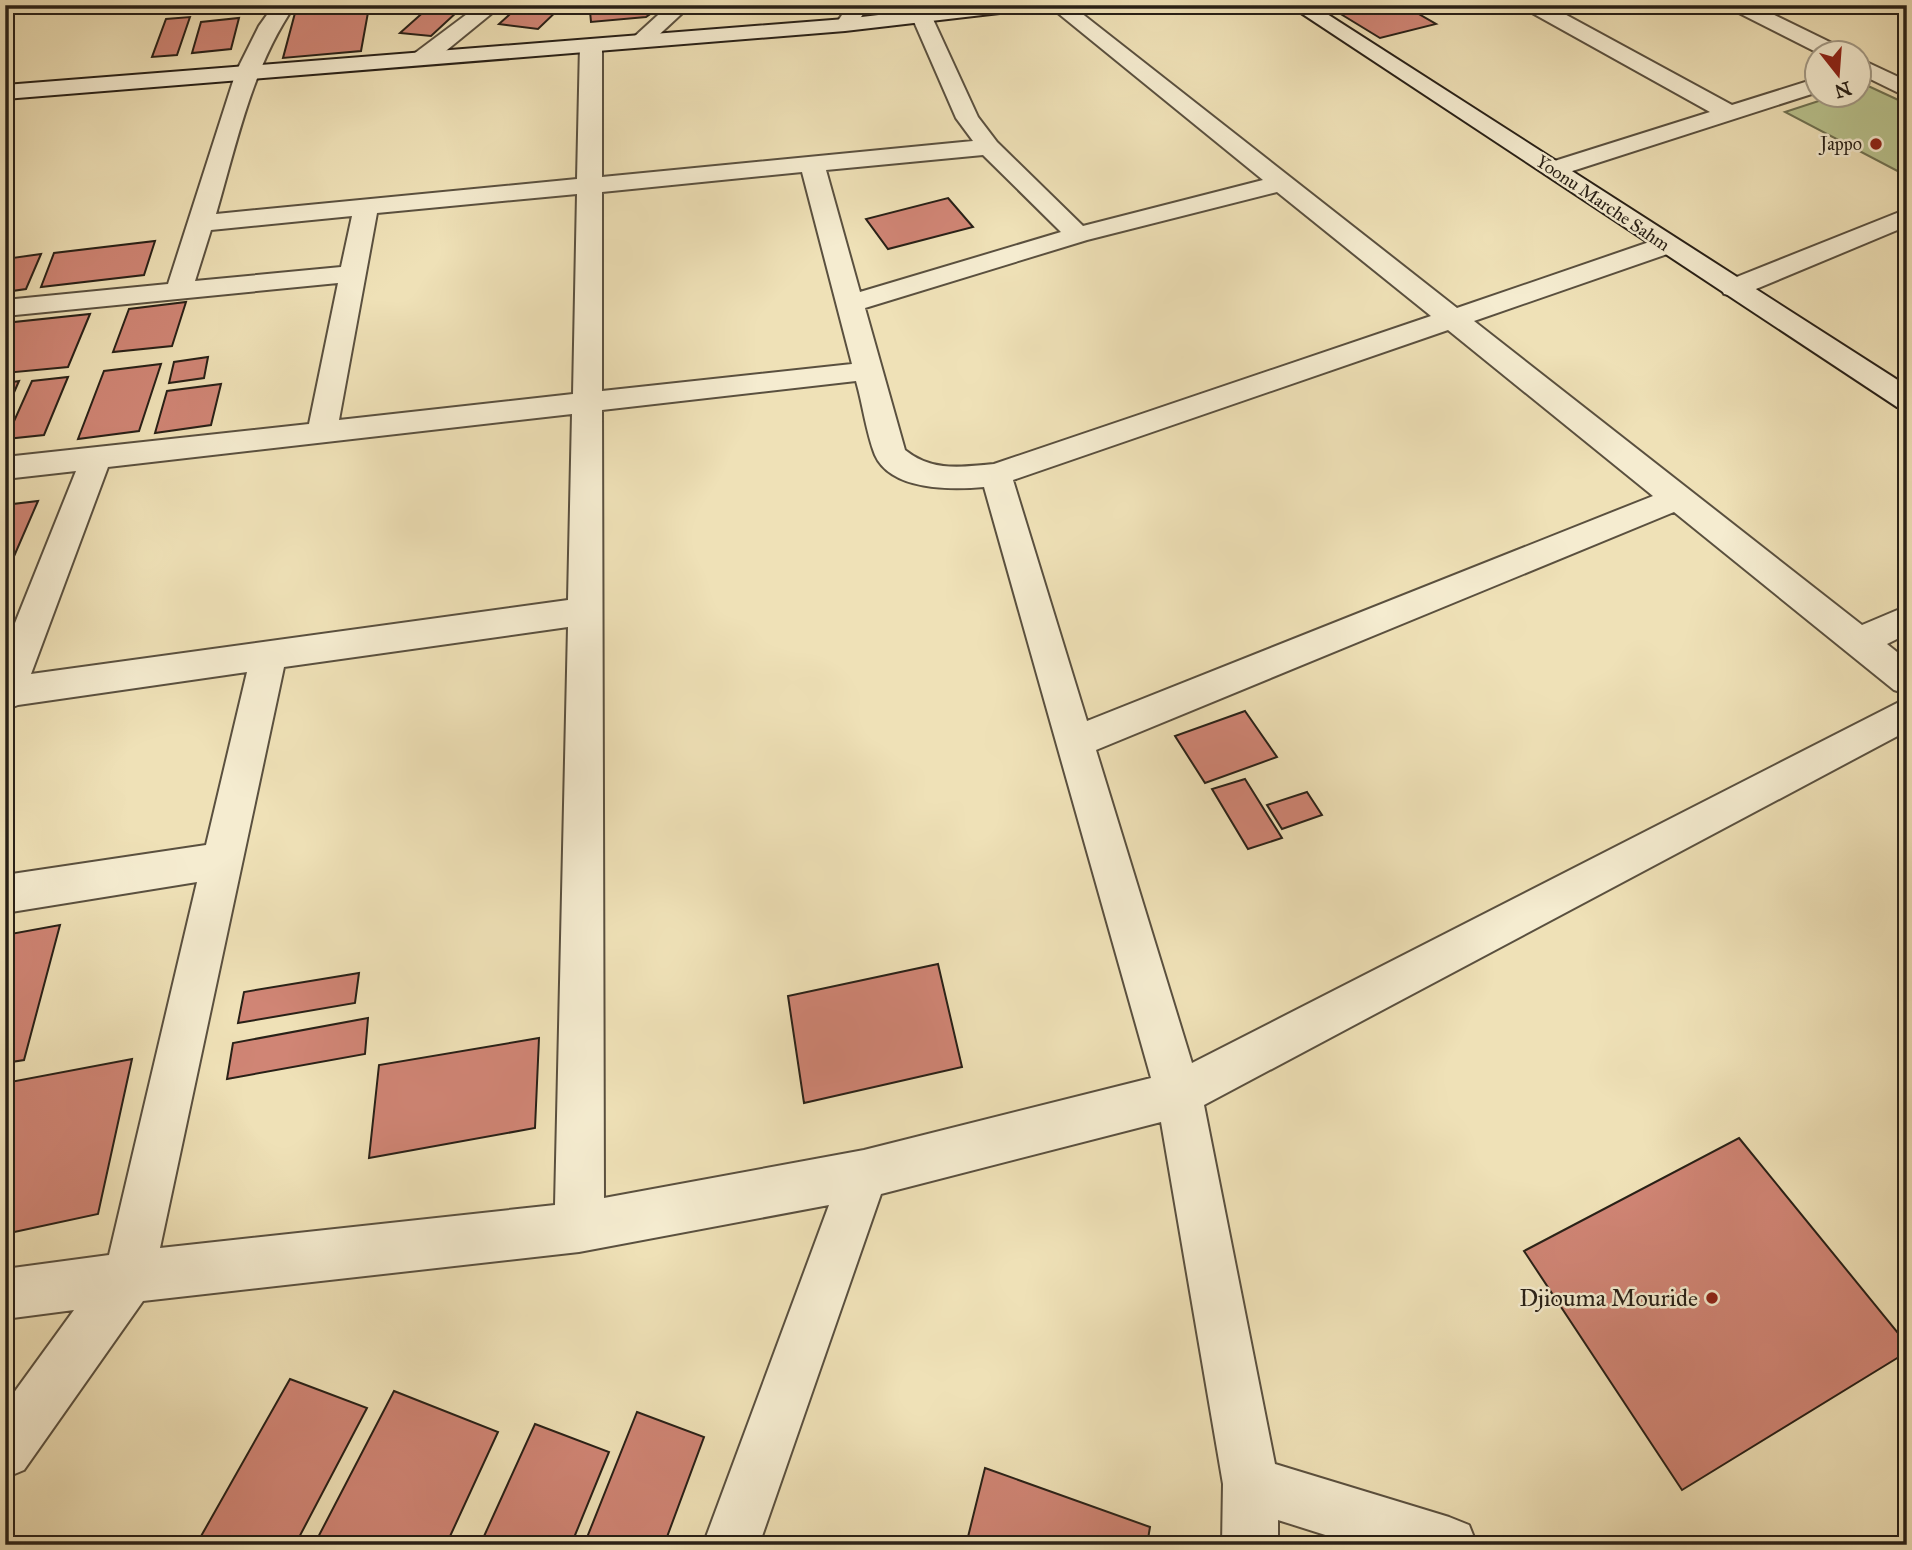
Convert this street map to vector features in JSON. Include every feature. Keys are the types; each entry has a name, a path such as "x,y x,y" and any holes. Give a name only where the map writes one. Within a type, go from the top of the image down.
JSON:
{"street":[{"path":"179,291 247,72 270,26 285,5"},
{"path":"423,58 492,5"},
{"path":"642,40 681,5"},
{"path":"845,25 860,5"},
{"path":"5,92 845,25 1017,5"},
{"path":"1058,5 1907,680"},
{"name":"Yoonu Marche Sahm","path":"1299,5 1907,400"},
{"path":"1532,5 1729,113"},
{"path":"1738,5 1804,38"},
{"path":"922,17 967,118 989,147 1078,235"},
{"path":"579,1227 591,45"},
{"path":"1874,66 1897,60"},
{"path":"1874,75 1907,90"},
{"path":"1554,169 1804,89"},
{"path":"200,223 989,147"},
{"path":"812,164 891,455 905,469 943,479 996,475 1667,245"},
{"path":"849,304 1078,235 1281,183"},
{"path":"321,432 366,207"},
{"path":"1734,288 1907,217"},
{"path":"5,308 352,274"},
{"path":"5,468 867,371"},
{"path":"96,458 6,694 585,611"},
{"path":"996,475 1180,1094 1251,1485 1250,1545"},
{"path":"1075,742 1679,498"},
{"path":"1860,642 1907,619"},
{"path":"5,1451 129,1277 269,655"},
{"path":"5,1294 129,1277 579,1227 864,1174 1180,1094 1907,713"},
{"path":"5,894 223,860"},
{"path":"731,1545 864,1174"},
{"path":"1251,1485 1449,1545"}],"green space":[{"name":"Jappo","path":"1874,89 1907,104 1907,176 1785,112 1804,106 1804,108 1874,108"}],"building":[{"path":"520,5 563,5 538,29 499,24"},
{"path":"609,5 660,7 646,17 591,22 590,11 609,8"},
{"path":"1326,5 1403,5 1436,24 1380,38"},
{"path":"369,7 361,51 283,58 295,13"},
{"path":"428,8 458,11 431,36 400,33"},
{"path":"190,17 177,55 152,57 166,19"},
{"path":"239,18 231,49 192,53 201,22"},
{"path":"948,198 973,227 888,249 866,219"},
{"path":"155,241 144,275 41,287 54,253"},
{"path":"41,254 26,289 5,292 5,259"},
{"path":"186,302 172,346 113,352 129,309"},
{"path":"90,314 68,367 5,373 5,323"},
{"path":"208,357 204,378 169,383 174,362"},
{"path":"161,364 139,431 78,439 104,371"},
{"path":"68,377 44,435 6,439 32,381"},
{"path":"19,381 5,413 5,383"},
{"path":"221,384 211,425 155,433 167,391"},
{"path":"38,501 5,577 5,505"},
{"path":"1245,711 1277,757 1205,783 1175,736"},
{"path":"1245,779 1282,838 1248,849 1212,789"},
{"path":"1307,792 1322,815 1282,829 1267,805"},
{"path":"60,925 24,1060 5,1063 5,935"},
{"path":"938,964 962,1067 804,1103 788,996"},
{"path":"359,973 355,1003 238,1023 244,992"},
{"path":"368,1018 365,1054 227,1079 233,1043"},
{"path":"539,1038 535,1128 369,1158 379,1065"},
{"path":"132,1059 98,1214 5,1234 5,1083"},
{"name":"Djiouma Mouride","path":"1739,1138 1907,1344 1907,1352 1682,1490 1524,1251"},
{"path":"290,1379 367,1408 295,1545 196,1545"},
{"path":"394,1391 498,1432 446,1545 314,1545"},
{"path":"637,1412 704,1437 664,1545 584,1545"},
{"path":"535,1424 609,1452 571,1545 480,1545"},
{"path":"985,1468 1150,1527 1147,1545 966,1545"}],"place":[{"name":"Jappo","path":"1876,144"},
{"name":"Djiouma Mouride","path":"1712,1298"}]}
